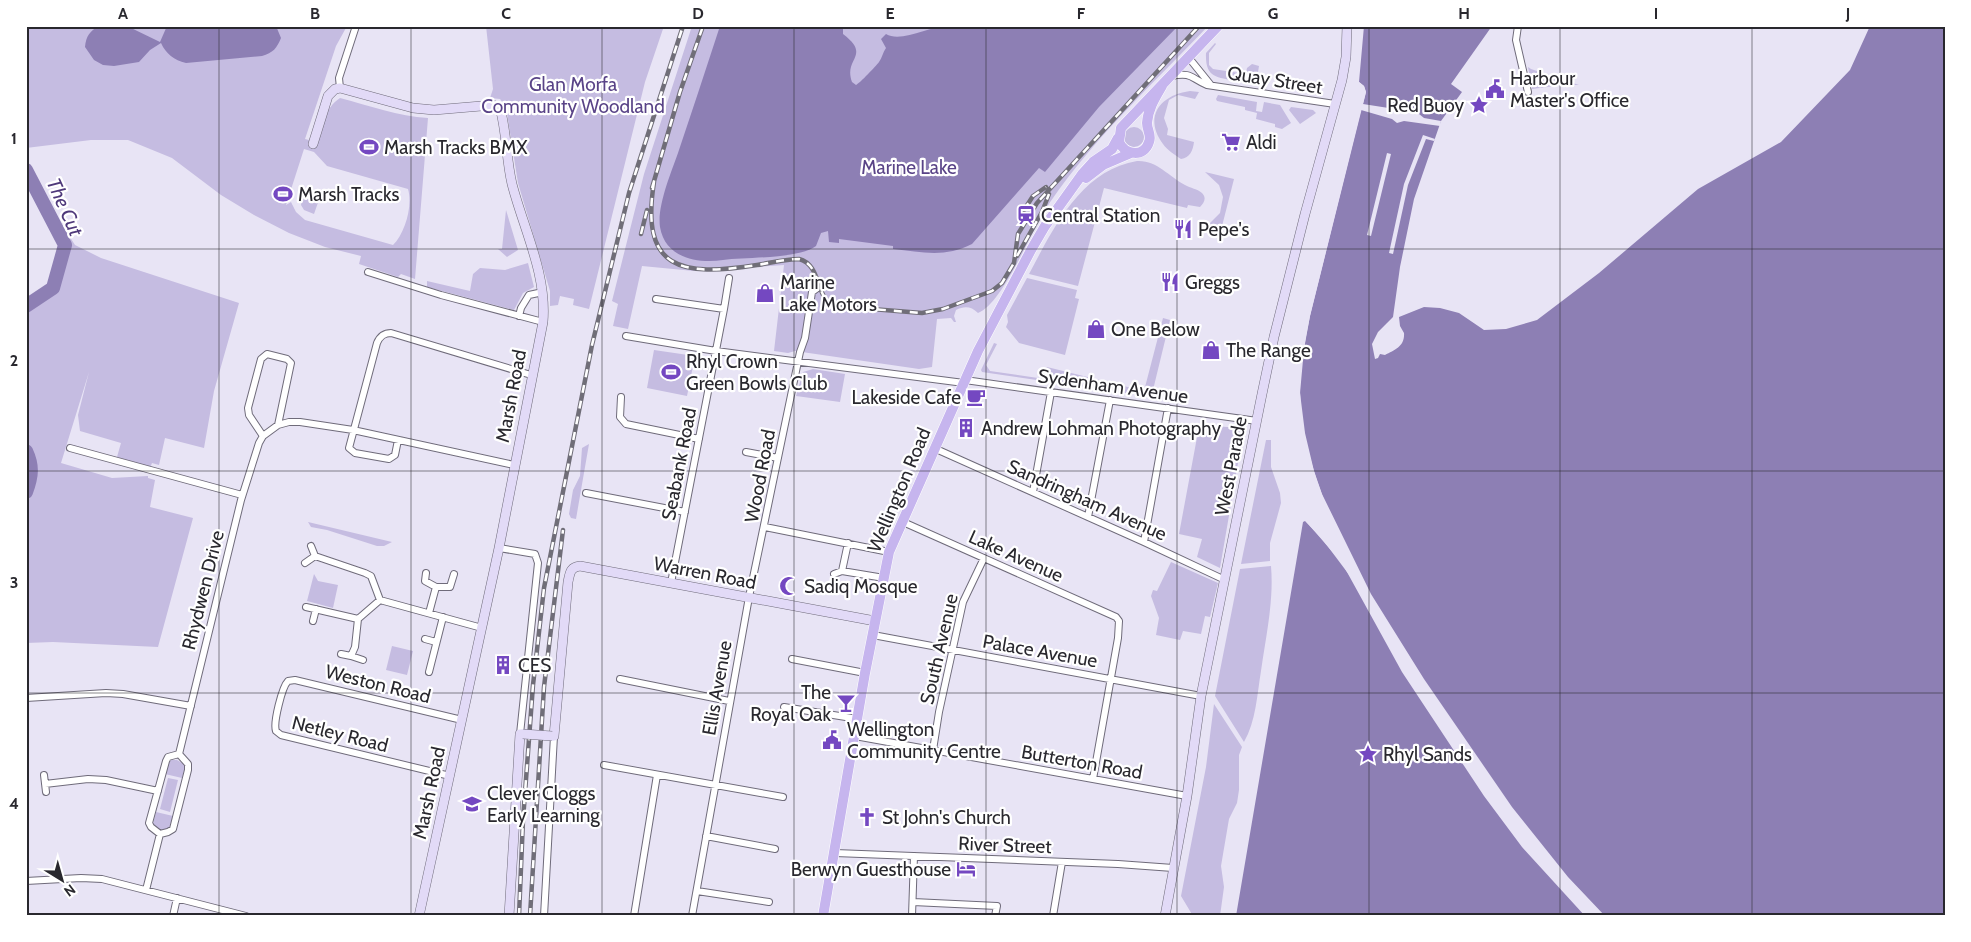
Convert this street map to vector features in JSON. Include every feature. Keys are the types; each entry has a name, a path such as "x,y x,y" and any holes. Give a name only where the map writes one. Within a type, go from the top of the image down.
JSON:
{"main road":[{"path":"1162,86 1150,110 1148,130 1150,140 1147,147 1140,152 1132,153 1122,148 1118,138 1121,128 1218,26"},
{"path":"1125,125 1138,122 1148,130"},
{"name":"Wellington Road","path":"823,916 865,673 889,552 964,382 991,325 1031,250 1045,226 1068,194 1093,162 1112,149 1118,138"},
{"name":"Wellington Road","path":"1068,194 1103,165 1132,153"}],"street":[{"path":"313,144 328,96 334,89 340,88 339,78 356,26"},
{"name":"West Parade","path":"1165,916 1187,796 1201,696 1274,337 1335,104 1346,57 1347,26"},
{"path":"1518,26 1516,40 1528,92"},
{"name":"Quay Street","path":"1189,58 1211,85"},
{"name":"Quay Street","path":"1171,76 1191,75 1203,83 1211,85 1335,104"},
{"name":"Marsh Road","path":"340,88 413,108 434,110 493,105 500,108 512,184 543,292 543,322 499,548 419,916"},
{"path":"368,272 442,295 543,322"},
{"name":"Seabank Road","path":"671,583 724,309 728,278"},
{"name":"Wood Road","path":"749,597 805,338 812,292 820,286"},
{"path":"519,316 521,308 529,295 543,292"},
{"path":"656,299 724,309"},
{"path":"398,440 395,454 388,459 355,453 350,450 349,446 377,343 385,334 391,333 532,375"},
{"name":"Sydenham Avenue","path":"626,336 716,351 1051,392 1257,421"},
{"path":"278,425 291,362 267,354 261,359 248,408 249,415 263,436 278,425 300,422 353,430 514,465"},
{"path":"1033,492 1051,392"},
{"path":"621,397 620,417 626,424 698,439"},
{"path":"1088,517 1110,400"},
{"path":"1144,542 1168,408"},
{"name":"Rhydwen Drive","path":"160,834 149,823 168,756 179,754 242,496 263,436"},
{"path":"70,448 242,496"},
{"name":"Sandringham Avenue","path":"936,449 1225,580"},
{"path":"746,452 778,458"},
{"path":"586,493 685,512"},
{"name":"Lake Avenue","path":"903,522 1116,617 1120,626 1109,678"},
{"path":"765,527 889,552"},
{"path":"842,571 848,543"},
{"path":"310,546 315,556 371,576 380,600"},
{"path":"499,548 534,554 538,563 521,734 509,916"},
{"path":"305,563 315,556"},
{"name":"South Avenue","path":"933,750 939,712 963,602 984,558"},
{"name":"Warren Road","path":"553,736 568,582 571,569 580,566 875,621"},
{"path":"834,574 842,571 884,578"},
{"path":"426,574 425,581 436,587 450,587 454,574"},
{"path":"430,613 436,587"},
{"name":"Ellis Avenue","path":"692,916 749,597"},
{"path":"380,600 482,628"},
{"path":"351,656 358,619 380,600"},
{"path":"306,607 358,619"},
{"path":"313,622 316,609"},
{"path":"429,672 443,617"},
{"name":"Palace Avenue","path":"873,635 1201,696"},
{"path":"425,639 436,642"},
{"path":"341,654 362,660"},
{"path":"792,659 865,673"},
{"path":"1093,779 1109,678"},
{"path":"620,679 730,701"},
{"name":"Weston Road","path":"288,681 295,680 462,720"},
{"name":"Netley Road","path":"288,681 284,687 274,728 278,734 450,776"},
{"path":"26,698 114,693 191,706"},
{"path":"784,707 858,719"},
{"path":"521,734 553,736 544,916"},
{"name":"Butterton Road","path":"855,736 1187,796"},
{"path":"146,890 160,834 173,829 188,770 188,764 179,754"},
{"path":"604,765 784,797"},
{"path":"44,775 46,792"},
{"path":"634,916 657,775"},
{"path":"45,784 88,779 106,780 158,792"},
{"path":"706,836 774,849"},
{"name":"River Street","path":"835,853 1173,868"},
{"path":"912,916 914,856"},
{"path":"1053,916 1062,862"},
{"path":"26,881 96,878 246,916"},
{"path":"697,891 769,902"},
{"path":"173,916 177,898"},
{"path":"913,902 997,906 995,916"}],"green space":[{"name":"Marsh Tracks","path":"26,26 347,26 336,46 305,139 317,142 327,112 340,98 395,113 428,118 415,279 401,274 398,277 359,264 361,256 325,247 289,233 221,195 172,158 128,140 91,140 26,148","holes":["304,149 314,152 327,166 408,189 409,211 407,219 401,234 393,245 305,220 296,212 291,202 286,205"]},
{"name":"Glan Morfa Community Woodland","path":"486,26 664,26 645,82 589,309 573,305 574,299 560,296 558,305 550,306 550,291 518,183 506,107 500,99 490,98 493,89"},
{"name":"Marine Lake","path":"692,26 1208,26 1120,117 1078,165 1042,215 1014,269 996,297 987,307 978,313 967,307 956,310 954,316 956,322 951,318 937,319 932,367 919,369 795,351 788,353 774,351 784,265 694,271 642,266 628,329 613,326 618,304 612,301 644,174"},
{"path":"1215,43 1209,53 1209,65 1213,69 1239,73 1237,81 1213,75 1207,67 1206,53"},
{"path":"1252,64 1259,66 1257,78 1268,80 1266,85 1244,82 1247,68"},
{"path":"1528,67 1531,69 1579,85 1532,89"},
{"path":"1190,91 1199,92 1195,99 1178,95 1169,100 1164,118 1168,129 1167,135 1194,142 1193,148 1187,157 1181,159 1163,144 1157,134 1155,116 1163,102 1170,97"},
{"path":"1218,95 1257,102 1256,111 1262,112 1264,102 1280,105 1291,123 1282,129 1275,127 1275,124 1256,119 1257,113 1245,110 1245,107 1217,101"},
{"path":"1291,107 1313,110 1316,113 1300,124 1289,110"},
{"path":"1134,127 1141,130 1144,137 1141,144 1134,147 1127,144 1124,137 1127,130"},
{"path":"1137,161 1151,163 1185,185 1200,192 1204,195 1203,204 1200,207 1188,205 1187,208 1104,188 1078,286 1029,274 1059,221 1085,189 1100,176 1117,167"},
{"path":"1205,172 1234,179 1220,234 1210,232 1208,225 1220,213 1223,197 1219,185"},
{"path":"306,191 321,194 314,214 304,210 301,205 303,194"},
{"path":"506,210 518,250 507,257 498,249 502,249"},
{"path":"61,223 75,245 101,258 239,303 214,391 204,448 165,438 159,465 152,463 150,468 117,457 121,443 80,431 78,415 89,372 61,463 112,478 148,476 148,478 155,480 150,507 193,518 158,647 53,642 26,643 26,501 32,488 35,473 33,459 26,446 26,311 50,294 57,286 67,249 66,238 57,225"},
{"path":"528,263 534,287 523,293 514,310 427,287 427,281 470,291 473,274 480,268 505,270"},
{"path":"1027,278 1077,290 1075,298 1079,299 1065,355 1019,343 1006,327 1008,322 1007,315"},
{"path":"1163,318 1170,320 1153,390 1147,396 982,372 981,370 994,343 997,344 986,365 990,371 1038,378 1040,371 1047,367 1144,391"},
{"name":"Rhyl Crown Green Bowls Club","path":"654,350 695,356 687,396 647,388"},
{"path":"813,369 845,374 840,402 796,396 803,372"},
{"path":"1211,426 1244,428 1220,568 1197,557 1202,539 1179,534 1198,432"},
{"path":"1266,440 1271,440 1271,467 1280,493 1281,503 1270,543 1270,561 1241,564"},
{"path":"589,444 576,519 571,518 569,514 573,490 580,476 582,448"},
{"path":"308,522 392,542 384,546 377,546 327,530 311,527"},
{"path":"1171,562 1218,583 1210,617 1205,616 1201,634 1183,631 1180,640 1156,635 1159,618 1151,596 1153,590 1157,591"},
{"path":"1271,566 1270,605 1257,698 1254,717 1244,742 1215,696 1240,569"},
{"path":"314,574 318,581 338,585 333,608 307,601"},
{"path":"392,646 413,651 407,675 386,670"},
{"path":"1214,704 1242,747 1239,755 1239,790 1237,803 1229,819 1221,866 1224,887 1220,916 1193,916 1181,896 1206,767"},
{"path":"171,760 177,760 184,764 182,778 165,774 168,763"},
{"path":"168,778 178,780 170,812 160,809"},
{"path":"156,812 173,816 169,828 164,831 155,828 153,824"}],"shaded area":[{"path":"99,26 127,26 160,42 167,26 276,26 281,38 274,50 262,56 186,63 171,56 161,43 150,50 139,62 114,66 103,65 94,60 85,47 89,34"},
{"name":"Marine Lake","path":"720,26 843,26 843,34 855,47 856,53 850,74 852,82 856,85 880,60 886,48 881,39 886,34 899,37 948,26 1178,26 1099,107 1045,172 1039,168 972,244 952,251 933,253 893,249 893,246 839,239 839,243 829,242 828,231 821,233 816,246 797,253 772,257 703,261 684,257 668,246 660,227 660,219 665,190"},
{"path":"1364,26 1492,26 1451,84 1462,92 1441,121 1414,199 1400,267 1393,317 1378,332 1372,344 1375,359 1380,354 1385,355 1396,349 1403,341 1404,333 1400,326 1399,317 1424,307 1440,308 1459,313 1484,330 1506,329 1537,320 1599,273 1698,189 1781,142 1850,70 1870,26 1945,26 1945,916 1236,916 1303,522 1305,521 1323,540 1350,576 1356,576 1319,486 1312,463 1302,415 1300,382 1310,316 1366,92 1364,86 1359,82"}],"pier":[{"path":"1359,82 1364,86 1366,92 1363,104 1395,109 1400,107 1405,111 1419,114 1424,118 1441,121 1440,126 1404,121 1397,123 1392,119 1361,110 1310,316 1304,349 1300,393 1305,433 1314,471 1322,494 1371,594 1424,679 1512,807 1568,877 1605,916 1585,916 1522,847 1484,796 1402,672 1342,563 1304,519 1307,519 1325,538 1353,574 1319,495 1312,472 1302,434 1298,393 1301,348 1307,316 1363,92"},
{"path":"1423,135 1435,139 1434,141 1426,139 1408,185 1393,254 1389,253 1404,184"},
{"path":"1387,153 1391,154 1371,236 1367,235"}],"waterway":[{"name":"The Cut","path":"26,170 65,245 53,288 26,306"},
{"name":"The Cut","path":"26,451 31,471 26,492"}],"tram line":[{"path":"703,26 660,159 651,203 651,224 655,243 665,258 682,267 697,270 726,269 770,261 799,259 806,262 812,268 824,296 834,306 922,313 943,309 992,291 1002,283 1014,263 1018,234 1037,203 1199,26"}],"railway":[{"path":"519,916 523,820 533,685 544,588 592,345 629,193 683,26"},
{"path":"652,188 680,92 703,26"},
{"path":"654,182 651,211 654,234 660,250 672,261 687,267 707,269 799,259 806,262 812,268 824,296 834,306 922,313 943,309 992,291 1002,283 1014,263 1018,234 1037,203 1199,26"},
{"path":"1024,210 1033,196 1046,187"},
{"path":"1017,256 1042,212 1049,194"},
{"path":"641,234 647,210"},
{"path":"530,916 544,687 563,530"}],"place":[{"name":"Harbour Master's Office","path":"1495,89"},
{"name":"Red Buoy","path":"1479,105"},
{"name":"Aldi","path":"1231,142"},
{"name":"Marsh Tracks BMX","path":"369,147"},
{"name":"Marsh Tracks","path":"283,194"},
{"name":"Central Station","path":"1026,215"},
{"name":"Pepe's","path":"1183,229"},
{"name":"Greggs","path":"1170,282"},
{"name":"Marine Lake Motors","path":"765,293"},
{"name":"One Below","path":"1096,329"},
{"name":"The Range","path":"1211,350"},
{"name":"Rhyl Crown Green Bowls Club","path":"671,372"},
{"name":"Lakeside Cafe","path":"976,397"},
{"name":"Andrew Lohman Photography","path":"966,428"},
{"name":"Sadiq Mosque","path":"789,586"},
{"name":"CES","path":"503,665"},
{"name":"The Royal Oak","path":"846,703"},
{"name":"Wellington Community Centre","path":"832,740"},
{"name":"Rhyl Sands","path":"1368,754"},
{"name":"Clever Cloggs Early Learning","path":"472,804"},
{"name":"St John's Church","path":"867,817"},
{"name":"Berwyn Guesthouse","path":"966,869"}]}
